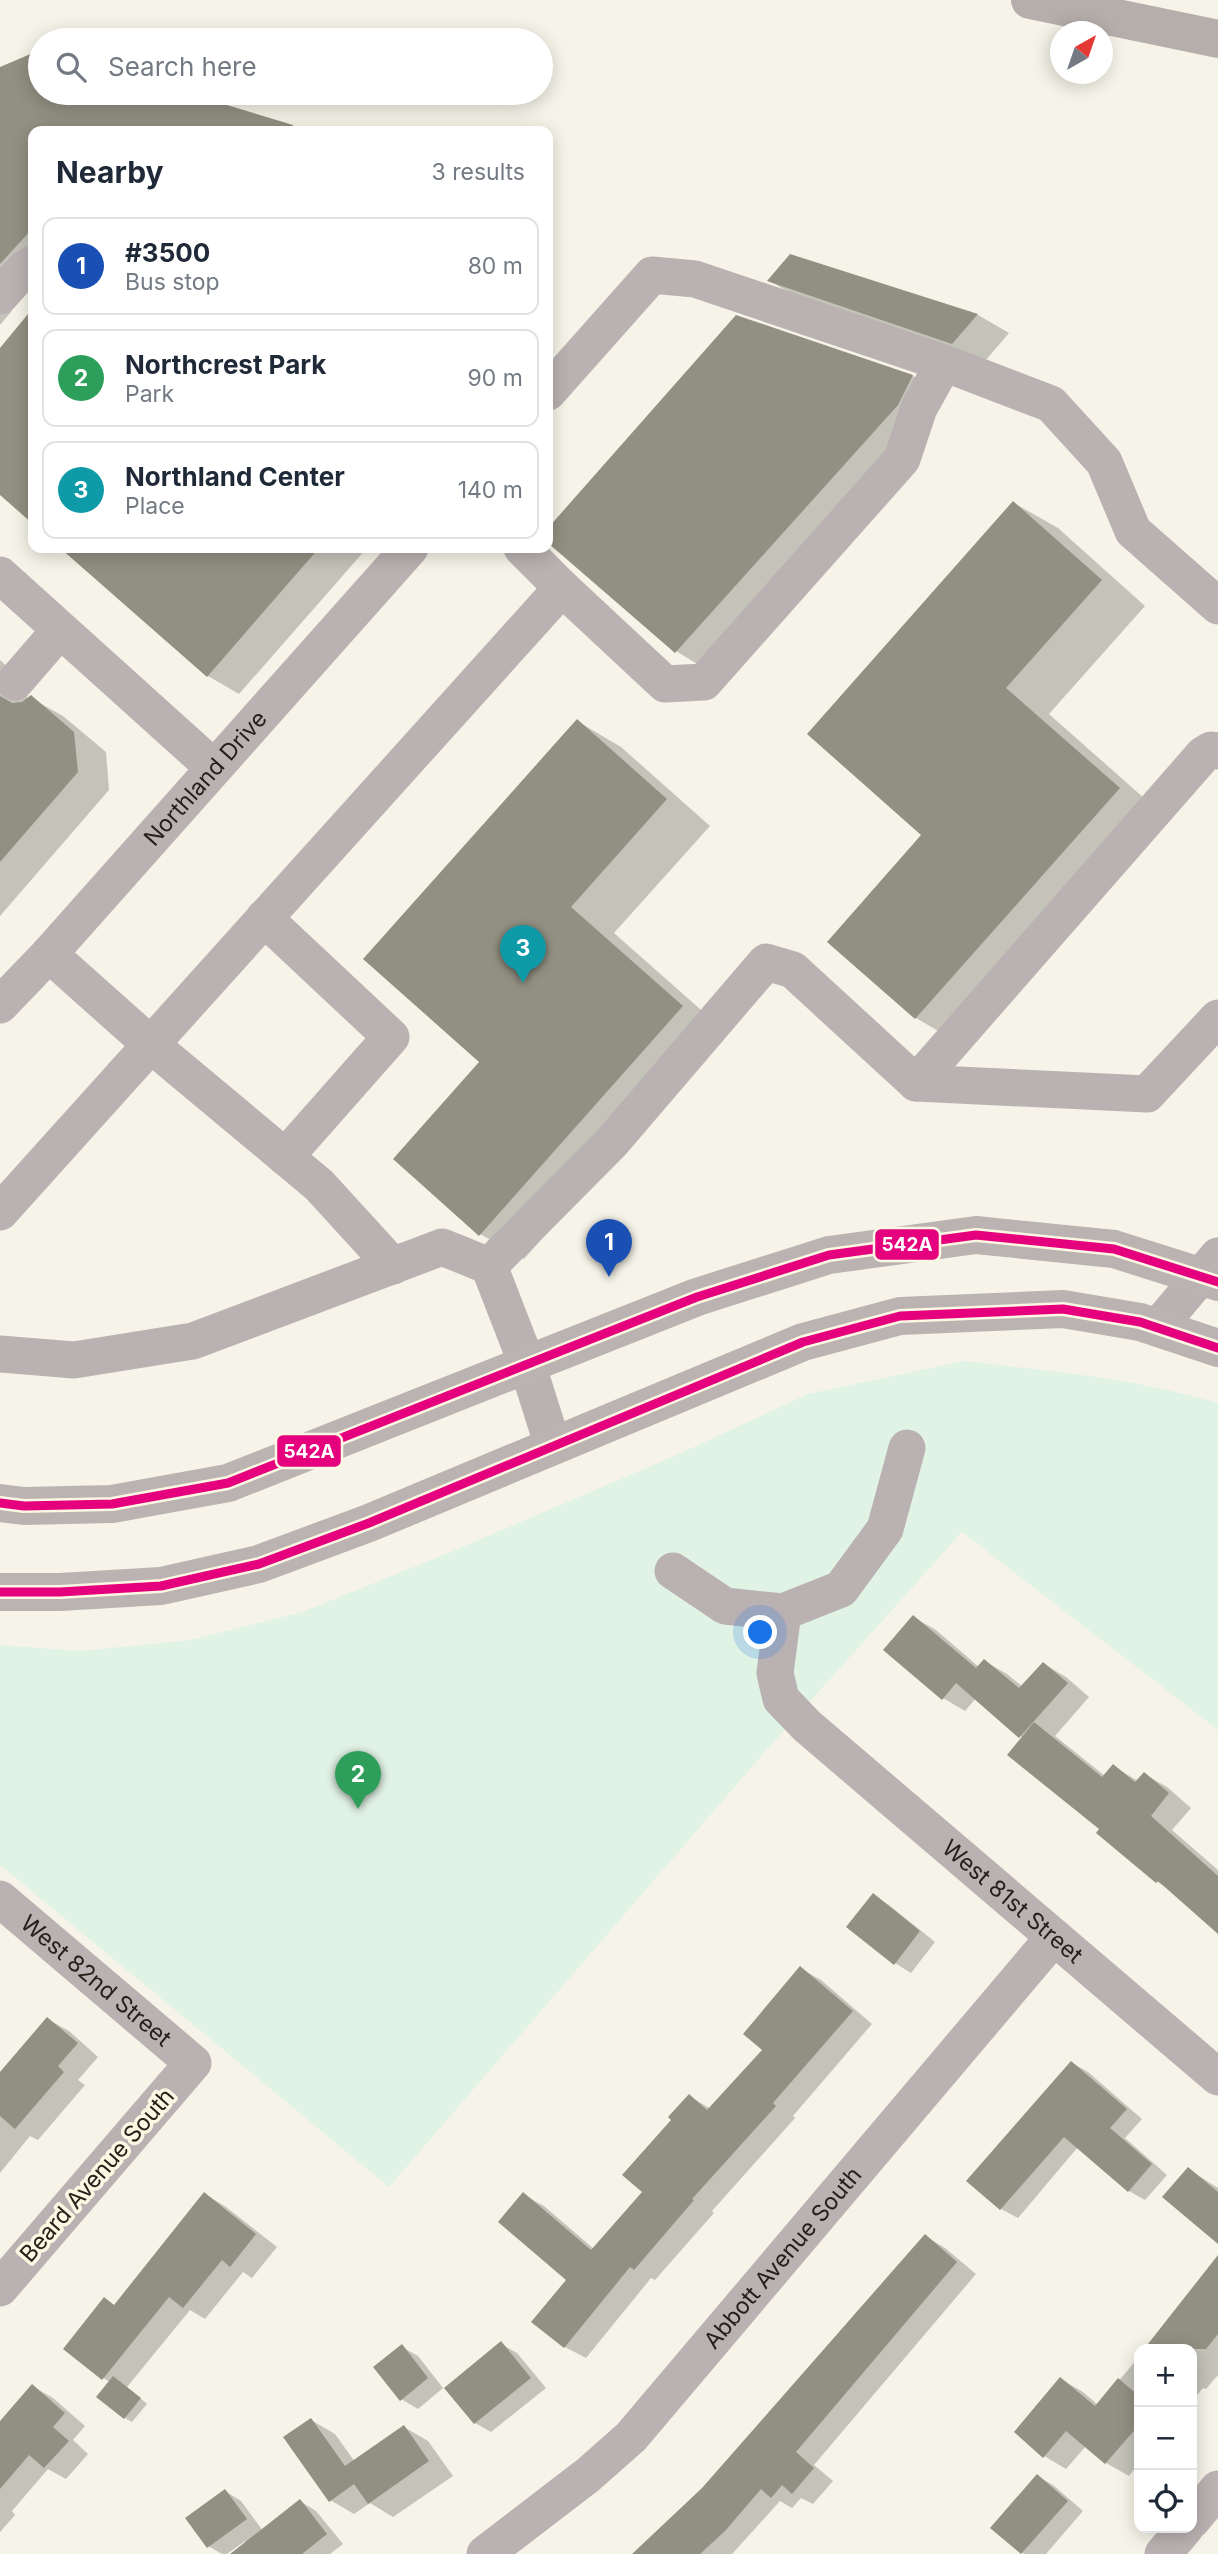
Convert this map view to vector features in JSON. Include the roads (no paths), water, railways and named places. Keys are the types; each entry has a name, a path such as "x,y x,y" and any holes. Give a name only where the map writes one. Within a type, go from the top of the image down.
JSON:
{"highway":[{"path":"1030,0 1218,39"}],"main road":[{"path":"0,1503 24,1506 112,1504 228,1483 697,1297 830,1255 976,1235 1114,1249 1212,1271"},
{"path":"0,1592 61,1592 161,1586 259,1564 369,1523 803,1342 900,1316 1063,1309 1140,1322 1218,1348"}],"street":[{"path":"0,296 28,267"},
{"path":"553,387 652,275 695,279 944,363 1051,404 1104,463 1133,531 1218,606"},
{"path":"527,553 665,684 704,682 902,459 919,408 944,363"},
{"name":"Northland Drive","path":"0,1005 49,954 406,553"},
{"path":"0,575 214,768"},
{"path":"0,1212 562,588"},
{"path":"15,682 60,629"},
{"path":"916,1083 1203,755 1211,750 1218,751"},
{"path":"264,918 391,1037 285,1157"},
{"path":"49,954 150,1044 318,1185 393,1266"},
{"path":"489,1266 612,1142 766,962 793,970 916,1083 1147,1094 1218,1018"},
{"path":"0,1354 74,1360 193,1342 442,1247 489,1266 527,1364 553,1446"},
{"path":"1157,1328 1212,1271"},
{"path":"673,1571 725,1606 783,1612 841,1589 885,1529 907,1448"},
{"name":"West 81st Street","path":"783,1612 775,1673 781,1699 807,1726 1218,2077"},
{"name":"West 82nd Street","path":"0,1899 193,2063"},
{"name":"Abbott Avenue South","path":"485,2554 568,2491 631,2437 1054,1937"},
{"name":"Beard Avenue South","path":"0,2288 193,2063"},
{"path":"1197,2514 1218,2489"},
{"path":"1163,2554 1181,2533"}],"place":[{"name":"Northland Center","path":"523,983"},
{"name":"#3500","path":"609,1277"},
{"name":"Northcrest Park","path":"358,1809"}]}
